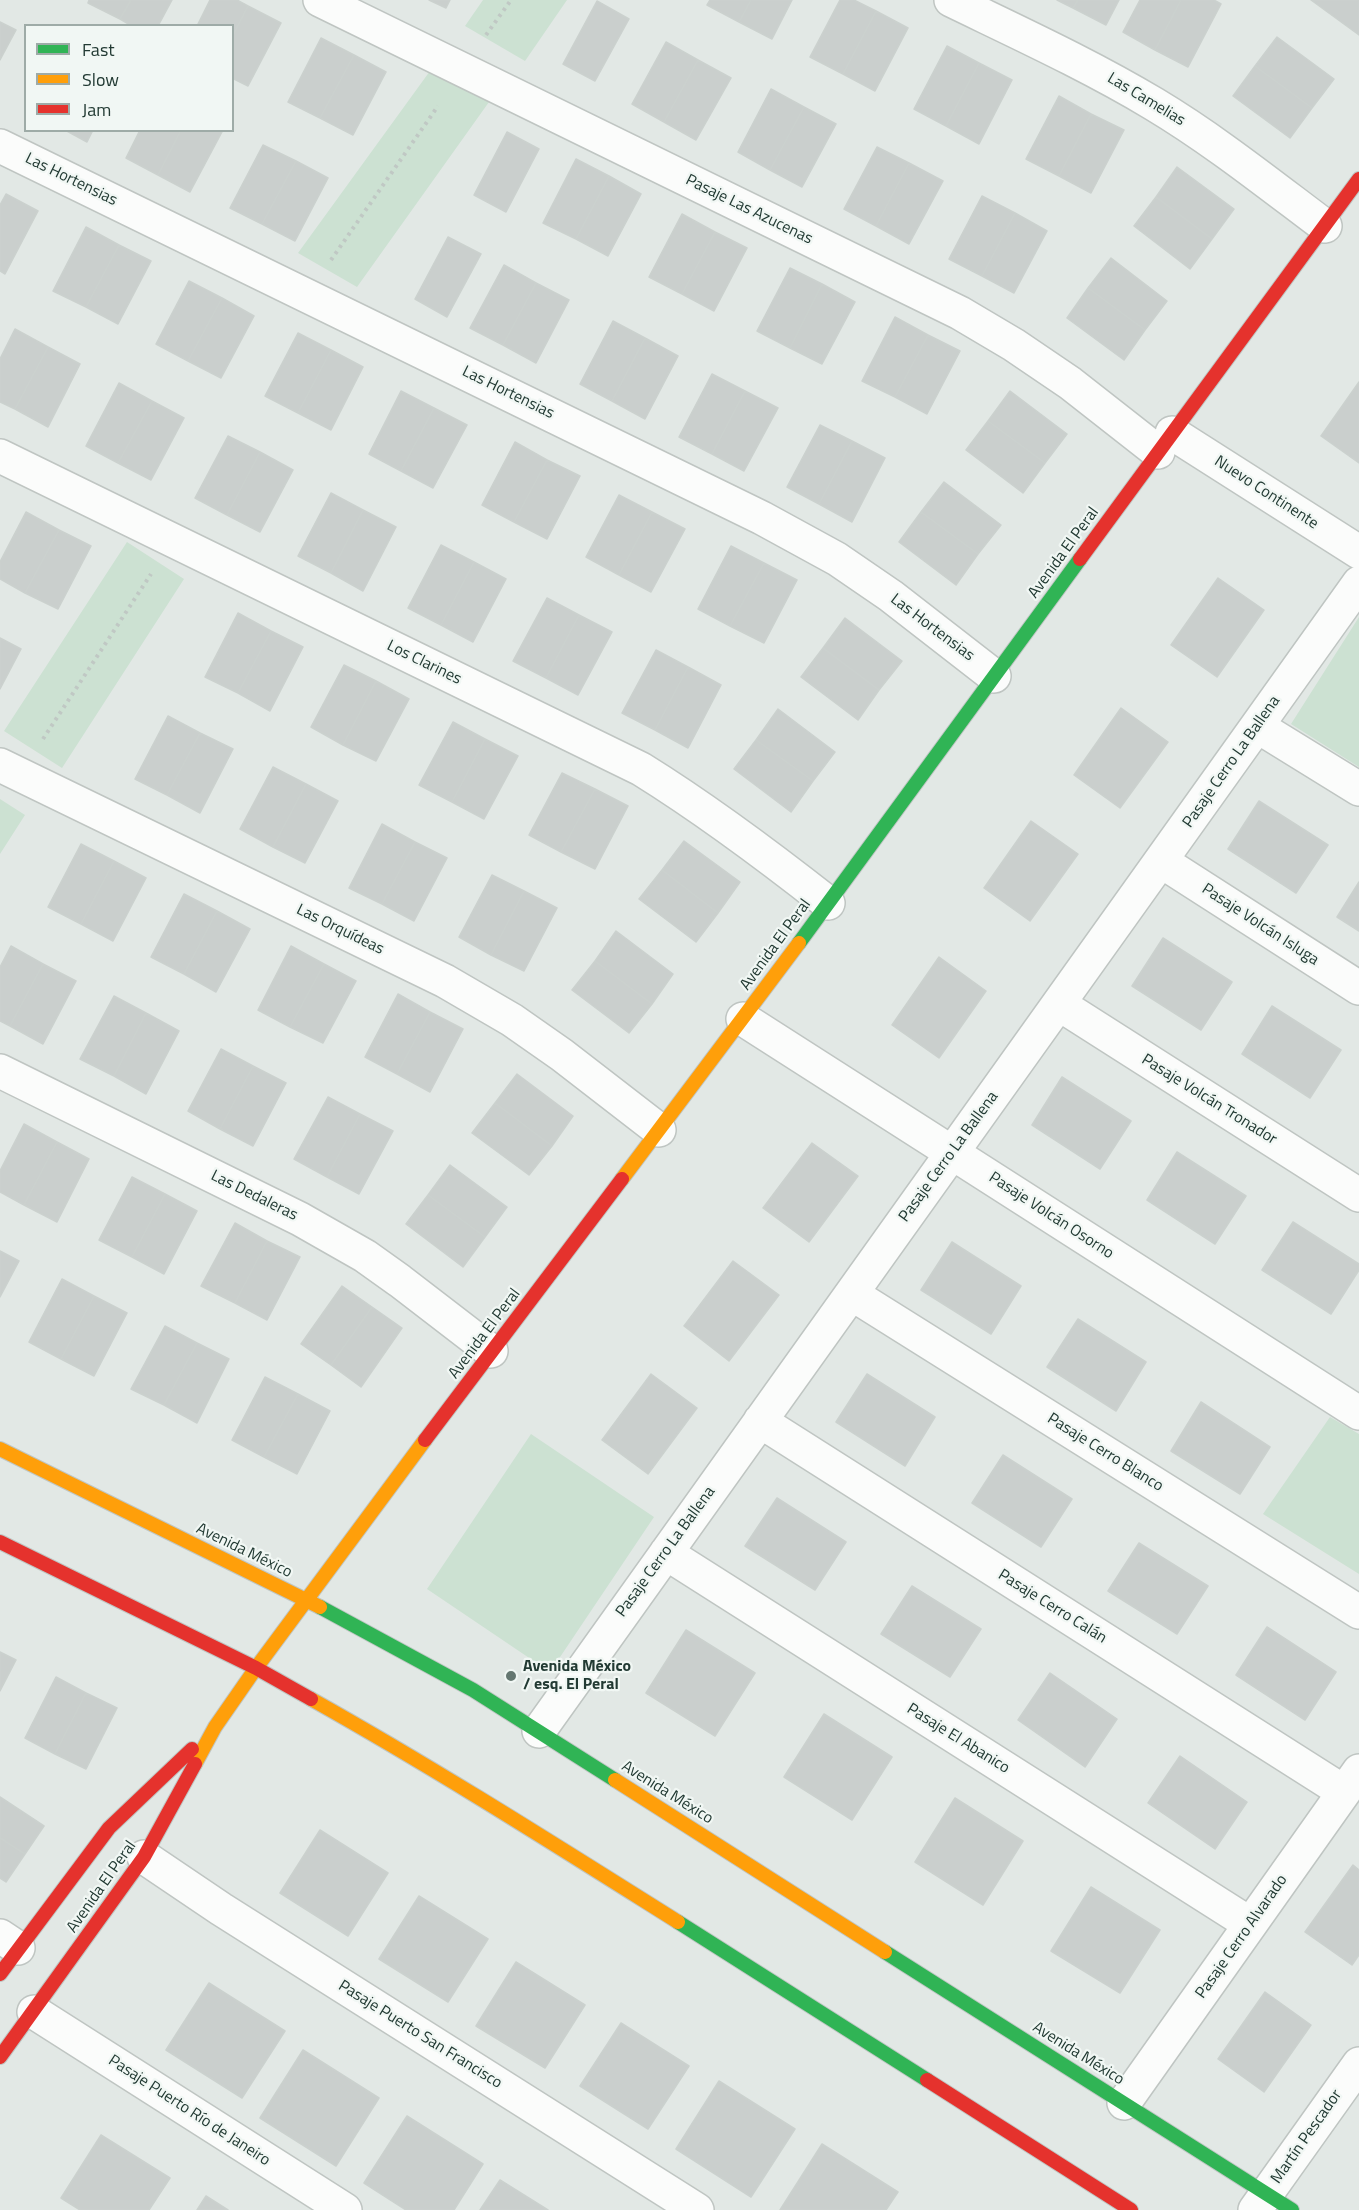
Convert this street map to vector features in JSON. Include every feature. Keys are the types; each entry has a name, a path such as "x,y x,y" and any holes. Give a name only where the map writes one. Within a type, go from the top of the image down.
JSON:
{"main road":[{"name":"Avenida El Peral","path":"0,2057 144,1857 215,1727 256,1668 828,903 1359,178"},
{"name":"Avenida México","path":"0,1449 406,1652 539,1731 1124,2103 1271,2205"},
{"path":"0,1542 256,1668 385,1740 499,1809 1131,2210"},
{"name":"Avenida El Peral","path":"6,1953 109,1828 215,1727"}],"street":[{"name":"Pasaje Las Azucenas","path":"320,0 960,313 1014,345 1165,443"},
{"name":"Las Camelias","path":"951,0 1104,75 1154,104 1194,129 1324,226"},
{"name":"Las Hortensias","path":"0,146 790,533 837,559 891,596 994,676"},
{"name":"Nuevo Continente","path":"1165,443 1359,552"},
{"name":"Los Clarines","path":"0,456 641,769 704,809 828,903"},
{"name":"Pasaje Cerro La Ballena","path":"539,1731 1359,583"},
{"path":"1257,726 1359,789"},
{"name":"Las Orquídeas","path":"10,770 445,981 512,1020 659,1130"},
{"name":"Pasaje Volcán Isluga","path":"1161,861 1359,988"},
{"name":"Pasaje Volcán Tronador","path":"1059,1004 1359,1195"},
{"name":"Pasaje Volcán Osorno","path":"742,1019 1359,1413"},
{"name":"Las Dedaleras","path":"0,1071 300,1218 365,1256 491,1351"},
{"name":"Pasaje Cerro Blanco","path":"852,1294 1359,1612"},
{"name":"Pasaje Cerro Calán","path":"760,1421 1352,1781"},
{"name":"Pasaje El Abanico","path":"666,1553 1250,1924"},
{"name":"Pasaje Cerro Alvarado","path":"1124,2103 1352,1781"},
{"name":"Pasaje Puerto San Francisco","path":"144,1857 221,1909 697,2210"},
{"name":"Pasaje Puerto Río de Janeiro","path":"34,2012 345,2210"},
{"name":"Martín Pescador","path":"1271,2205 1359,2064"}],"path":[{"path":"307,295 511,0"},
{"path":"10,770 173,540"}],"green space":[{"path":"483,0 567,0 525,61 465,26"},
{"path":"430,71 489,102 357,287 298,253"},
{"path":"127,542 184,579 62,768 4,731"},
{"path":"1359,617 1359,767 1291,724"},
{"path":"0,799 25,815 0,854"},
{"path":"1330,1417 1359,1434 1359,1574 1263,1514"},
{"path":"531,1434 654,1517 550,1672 427,1589"}],"building":[{"path":"89,0 131,0 120,19 88,3"},
{"path":"131,0 172,0 159,24 129,24 120,19"},
{"path":"210,0 237,0 248,6 234,33 234,24 198,24"},
{"path":"429,0 450,0 446,8"},
{"path":"710,0 751,0 739,22 707,5"},
{"path":"751,0 792,0 772,39 739,22"},
{"path":"840,0 854,0 876,11 843,74 810,57"},
{"path":"1057,0 1078,0 1073,8"},
{"path":"1078,0 1119,0 1106,25 1073,8"},
{"path":"1140,0 1181,0 1155,50 1123,32"},
{"path":"1181,0 1214,0 1221,4 1188,67 1155,50"},
{"path":"1311,0 1359,0 1359,35"},
{"path":"597,1 629,19 595,81 563,64"},
{"path":"248,6 281,23 248,86 234,79 234,33"},
{"path":"876,11 908,28 875,91 843,74"},
{"path":"0,22 16,30 0,60"},
{"path":"1277,37 1334,79 1312,108 1255,66"},
{"path":"321,38 354,55 320,118 288,102"},
{"path":"666,42 698,60 664,122 632,104"},
{"path":"947,46 979,63 946,126 914,109"},
{"path":"354,55 386,72 353,135 320,118"},
{"path":"698,60 731,78 696,140 664,122"},
{"path":"979,63 1012,80 979,144 946,126"},
{"path":"1255,66 1312,108 1290,138 1233,96"},
{"path":"771,89 804,107 770,170 738,152"},
{"path":"1059,96 1091,114 1059,176 1026,159"},
{"path":"804,107 836,124 802,187 770,170"},
{"path":"1091,114 1124,130 1091,193 1059,176"},
{"path":"69,132 92,132 87,142"},
{"path":"139,132 180,132 158,175 126,158"},
{"path":"180,132 222,132 190,192 158,175"},
{"path":"507,132 539,149 506,212 474,195"},
{"path":"263,145 296,161 262,224 230,208"},
{"path":"877,147 909,163 876,226 844,209"},
{"path":"576,159 609,176 576,239 543,223"},
{"path":"296,161 328,178 295,241 262,224"},
{"path":"909,163 943,181 909,244 876,226"},
{"path":"1177,167 1234,209 1212,239 1156,197"},
{"path":"609,176 641,194 608,256 576,239"},
{"path":"6,194 38,211 5,274 0,271 0,205"},
{"path":"982,196 1015,213 982,276 949,259"},
{"path":"1156,197 1212,239 1190,269 1134,226"},
{"path":"1015,213 1047,231 1014,293 982,276"},
{"path":"682,214 715,232 682,294 649,277"},
{"path":"86,227 119,245 86,307 53,291"},
{"path":"715,232 747,248 714,311 682,294"},
{"path":"448,237 481,254 447,317 415,299"},
{"path":"119,245 151,261 118,324 86,307"},
{"path":"1111,258 1167,301 1145,330 1088,288"},
{"path":"504,265 536,283 503,345 470,328"},
{"path":"790,268 822,284 790,348 757,331"},
{"path":"189,281 222,298 188,361 156,344"},
{"path":"536,283 569,300 536,363 503,345"},
{"path":"822,284 855,302 822,364 790,348"},
{"path":"1088,288 1145,330 1124,360 1067,318"},
{"path":"222,298 254,316 221,378 188,361"},
{"path":"895,317 928,335 895,397 862,381"},
{"path":"613,321 645,338 612,401 580,384"},
{"path":"15,329 48,347 15,409 0,402 0,359"},
{"path":"298,333 331,350 298,413 265,396"},
{"path":"928,335 960,351 927,414 895,397"},
{"path":"645,338 678,356 645,419 612,401"},
{"path":"48,347 80,364 48,427 15,409"},
{"path":"331,350 363,367 331,430 298,413"},
{"path":"712,374 745,391 712,454 679,437"},
{"path":"1359,382 1359,463 1321,436"},
{"path":"119,383 152,401 118,463 86,446"},
{"path":"401,391 434,408 401,471 369,454"},
{"path":"745,391 778,408 744,471 712,454"},
{"path":"1010,391 1067,434 1045,463 988,421"},
{"path":"152,401 184,418 151,480 118,463"},
{"path":"434,408 467,425 433,488 401,471"},
{"path":"988,421 1045,463 1023,493 966,450"},
{"path":"820,425 852,441 819,504 787,487"},
{"path":"228,436 260,452 227,515 195,498"},
{"path":"852,441 885,458 852,522 819,504"},
{"path":"515,442 547,460 514,522 482,505"},
{"path":"260,452 293,470 260,532 227,515"},
{"path":"547,460 580,476 547,539 514,522"},
{"path":"944,482 1001,525 978,554 921,512"},
{"path":"331,493 363,510 331,573 298,556"},
{"path":"619,495 652,512 619,575 586,557"},
{"path":"363,510 396,527 363,591 331,573"},
{"path":"26,512 59,530 25,593 0,579 0,562"},
{"path":"652,512 685,529 651,592 619,575"},
{"path":"921,512 978,554 956,585 899,542"},
{"path":"59,530 91,546 58,609 25,593"},
{"path":"441,545 474,562 441,625 408,608"},
{"path":"731,546 764,563 730,626 698,609"},
{"path":"474,562 506,579 473,642 441,625"},
{"path":"764,563 797,580 764,643 730,626"},
{"path":"1218,578 1264,610 1217,677 1171,645"},
{"path":"547,598 579,615 546,678 513,661"},
{"path":"238,613 271,631 238,693 205,677"},
{"path":"579,615 612,632 578,695 546,678"},
{"path":"845,618 902,661 879,690 823,648"},
{"path":"271,631 303,647 270,711 238,693"},
{"path":"0,638 21,649 0,689"},
{"path":"823,648 879,690 858,720 801,677"},
{"path":"656,650 688,667 655,730 622,713"},
{"path":"344,665 376,681 343,745 311,727"},
{"path":"688,667 721,685 688,748 655,730"},
{"path":"376,681 409,699 376,761 343,745"},
{"path":"1121,708 1168,742 1120,808 1074,775"},
{"path":"778,709 835,752 813,781 756,740"},
{"path":"168,716 200,733 167,795 135,779"},
{"path":"453,722 485,739 452,802 419,785"},
{"path":"200,733 233,749 200,813 167,795"},
{"path":"485,739 518,756 484,819 452,802"},
{"path":"756,740 813,781 791,812 734,769"},
{"path":"273,767 306,784 273,847 240,829"},
{"path":"562,773 595,789 561,852 529,835"},
{"path":"306,784 338,801 305,863 273,847"},
{"path":"595,789 628,806 595,869 561,852"},
{"path":"1259,801 1328,845 1296,893 1228,849"},
{"path":"1031,821 1078,854 1030,921 984,888"},
{"path":"382,824 415,842 382,904 349,888"},
{"path":"684,841 740,882 718,913 662,870"},
{"path":"415,842 447,858 414,921 382,904"},
{"path":"81,844 114,861 81,924 48,907"},
{"path":"114,861 146,878 113,941 81,924"},
{"path":"662,870 718,913 696,942 639,899"},
{"path":"492,875 524,891 491,955 459,937"},
{"path":"1359,882 1359,931 1337,917"},
{"path":"524,891 557,908 524,971 491,955"},
{"path":"184,894 217,911 184,974 151,957"},
{"path":"217,911 250,929 216,992 184,974"},
{"path":"616,931 673,974 652,1004 595,961"},
{"path":"1163,938 1232,982 1201,1030 1132,986"},
{"path":"11,946 43,964 10,1026 0,1021 0,967"},
{"path":"291,946 324,964 290,1027 258,1010"},
{"path":"939,957 986,991 939,1058 892,1025"},
{"path":"595,961 652,1004 629,1033 572,990"},
{"path":"43,964 76,981 43,1044 10,1026"},
{"path":"324,964 356,981 323,1043 290,1027"},
{"path":"398,994 430,1012 397,1074 365,1057"},
{"path":"114,996 146,1013 114,1076 80,1059"},
{"path":"1272,1006 1341,1050 1310,1098 1242,1054"},
{"path":"430,1012 463,1029 430,1092 397,1074"},
{"path":"146,1013 179,1031 146,1094 114,1076"},
{"path":"221,1049 253,1066 220,1129 188,1111"},
{"path":"253,1066 286,1083 253,1146 220,1129"},
{"path":"517,1074 573,1116 552,1146 495,1103"},
{"path":"1062,1077 1131,1121 1100,1169 1032,1125"},
{"path":"328,1097 360,1114 327,1177 294,1159"},
{"path":"495,1103 552,1146 529,1175 472,1133"},
{"path":"360,1114 393,1131 359,1194 327,1177"},
{"path":"24,1124 57,1142 24,1205 0,1192 0,1171"},
{"path":"57,1142 89,1159 57,1222 24,1205"},
{"path":"812,1143 858,1176 809,1242 763,1208"},
{"path":"1177,1152 1246,1196 1215,1244 1147,1200"},
{"path":"450,1165 507,1207 485,1237 428,1195"},
{"path":"132,1177 165,1194 132,1257 99,1240"},
{"path":"165,1194 197,1211 164,1274 132,1257"},
{"path":"428,1195 485,1237 463,1267 406,1224"},
{"path":"1293,1222 1359,1264 1359,1270 1331,1314 1262,1270"},
{"path":"235,1223 267,1241 235,1303 201,1286"},
{"path":"267,1241 300,1257 267,1320 235,1303"},
{"path":"952,1242 1021,1286 991,1334 921,1290"},
{"path":"0,1251 19,1261 0,1297"},
{"path":"733,1261 779,1295 729,1361 684,1326"},
{"path":"62,1279 94,1296 61,1359 29,1342"},
{"path":"342,1286 372,1307 331,1365 301,1344"},
{"path":"94,1296 127,1313 94,1376 61,1359"},
{"path":"372,1307 402,1328 361,1387 331,1365"},
{"path":"1078,1319 1146,1362 1116,1411 1047,1367"},
{"path":"165,1326 197,1343 164,1405 131,1389"},
{"path":"197,1343 229,1359 197,1423 164,1405"},
{"path":"651,1374 697,1408 648,1474 602,1440"},
{"path":"867,1374 935,1417 905,1466 836,1422"},
{"path":"265,1377 298,1394 264,1457 232,1440"},
{"path":"298,1394 330,1411 297,1474 264,1457"},
{"path":"1201,1402 1270,1447 1240,1494 1171,1451"},
{"path":"1003,1455 1072,1499 1041,1547 972,1503"},
{"path":"777,1498 846,1542 815,1590 745,1546"},
{"path":"1139,1543 1208,1586 1177,1634 1108,1591"},
{"path":"912,1586 981,1629 950,1677 881,1634"},
{"path":"1267,1627 1336,1672 1305,1720 1236,1675"},
{"path":"686,1630 755,1673 715,1736 646,1693"},
{"path":"0,1652 16,1660 0,1691"},
{"path":"1050,1673 1117,1719 1085,1767 1018,1720"},
{"path":"56,1677 86,1693 55,1754 25,1738"},
{"path":"86,1693 117,1708 86,1769 55,1754"},
{"path":"824,1714 892,1757 852,1820 784,1777"},
{"path":"1180,1756 1247,1802 1215,1849 1148,1803"},
{"path":"0,1797 44,1826 25,1854 0,1838"},
{"path":"955,1798 1023,1841 983,1905 915,1862"},
{"path":"320,1830 388,1873 348,1936 280,1893"},
{"path":"0,1838 25,1854 6,1882 0,1878"},
{"path":"1353,1865 1359,1870 1359,1955 1352,1965 1305,1932"},
{"path":"1091,1887 1160,1930 1120,1993 1051,1951"},
{"path":"419,1896 488,1939 448,2002 379,1959"},
{"path":"516,1962 585,2005 545,2068 476,2026"},
{"path":"209,1983 285,2031 242,2098 166,2050"},
{"path":"1265,1992 1311,2025 1264,2092 1218,2059"},
{"path":"621,2023 689,2066 648,2129 580,2086"},
{"path":"303,2050 379,2098 336,2166 260,2118"},
{"path":"719,2081 795,2129 751,2197 676,2149"},
{"path":"407,2116 483,2164 454,2210 406,2210 364,2183"},
{"path":"101,2135 170,2178 149,2210 80,2210 61,2198"},
{"path":"822,2144 898,2192 886,2210 780,2210"},
{"path":"500,2180 548,2210 480,2210"},
{"path":"206,2196 228,2210 197,2210"}],"traffic: fast":[{"path":"799,943 1080,559"},
{"path":"320,1607 473,1690 615,1780"},
{"path":"678,1922 927,2080"},
{"path":"885,1952 1292,2210"}],"traffic: slow":[{"path":"622,1179 799,943"},
{"path":"195,1764 215,1727 256,1668 425,1440"},
{"path":"0,1449 320,1607"},
{"path":"311,1699 450,1780 678,1922"},
{"path":"615,1780 885,1952"}],"traffic: jam":[{"path":"1080,559 1359,179"},
{"path":"425,1440 622,1179"},
{"path":"0,1542 256,1668 311,1699"},
{"path":"0,1974 109,1828 192,1749"},
{"path":"0,2057 144,1857 195,1764"},
{"path":"927,2080 1131,2210"}],"place":[{"name":"Avenida México / esq. El Peral","path":"511,1676"}]}
